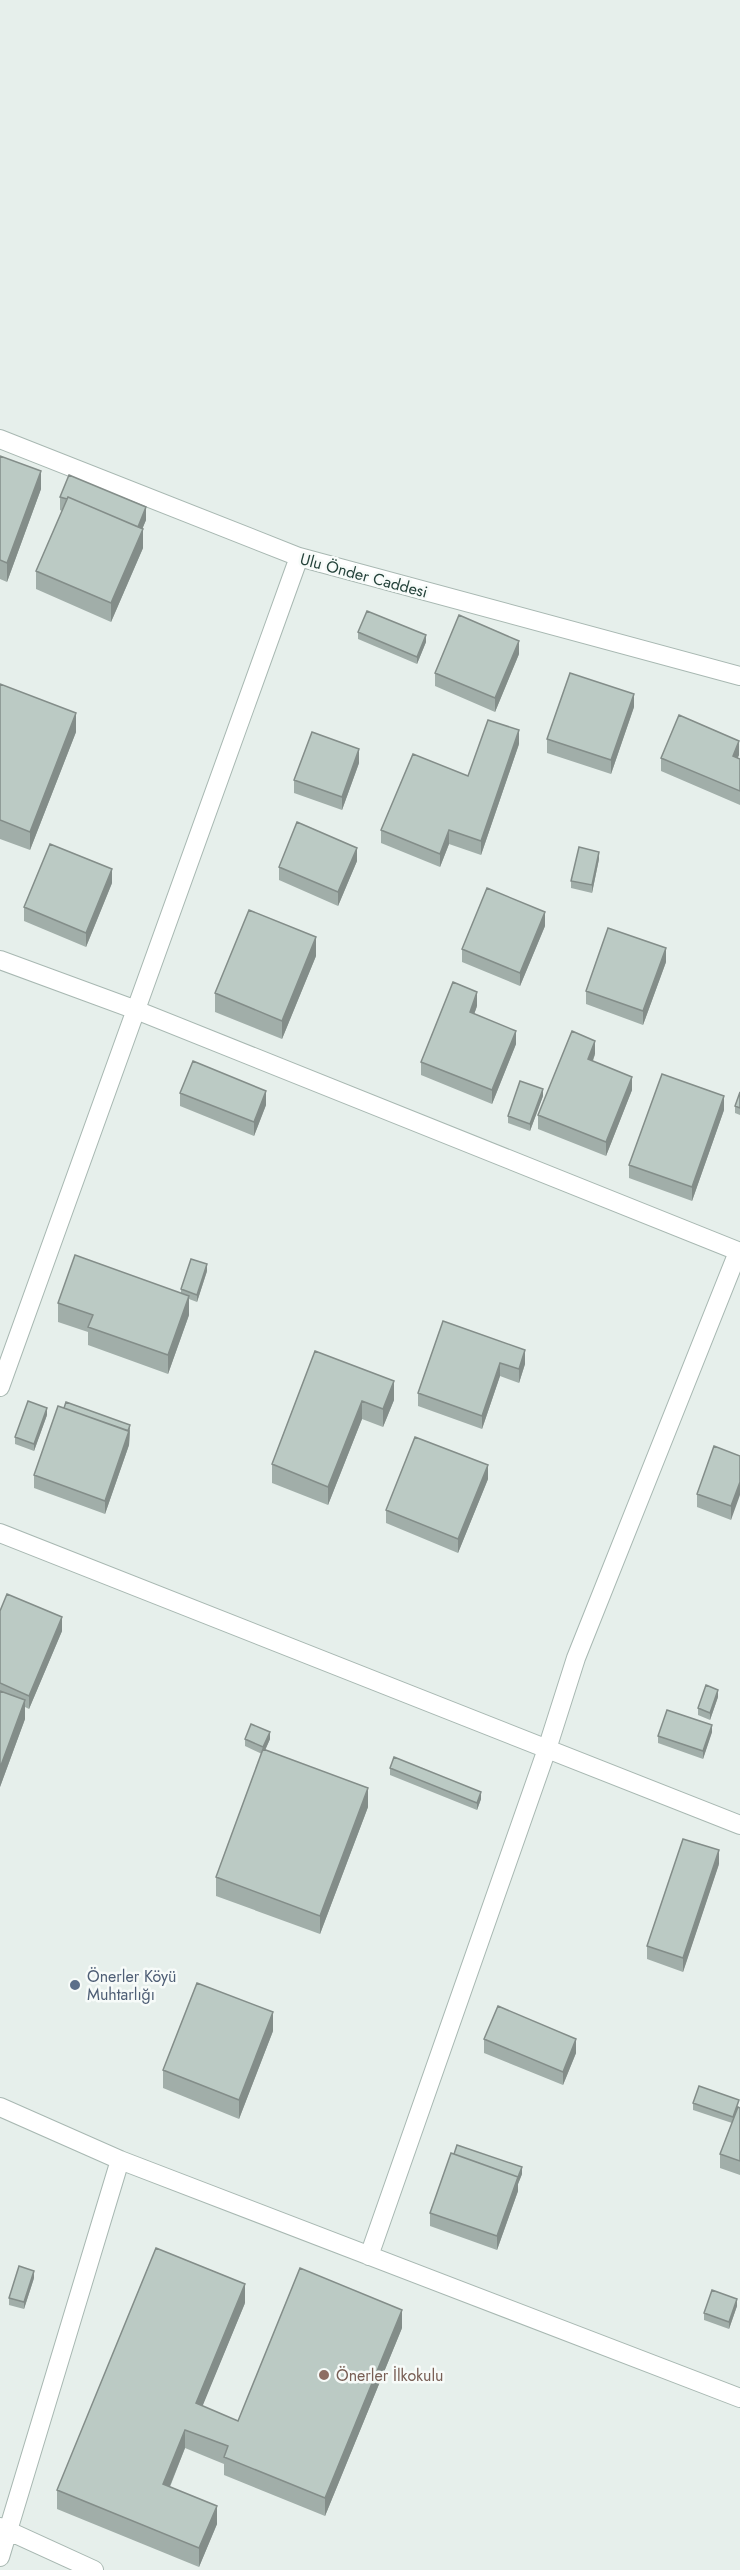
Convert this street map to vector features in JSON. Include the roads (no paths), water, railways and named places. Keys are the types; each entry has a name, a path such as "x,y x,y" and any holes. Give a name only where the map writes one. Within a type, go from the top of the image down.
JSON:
{"street":[{"name":"Ulu Önder Caddesi","path":"0,439 299,557 740,676"},
{"path":"0,1387 299,557"},
{"path":"0,960 136,1010 739,1252 576,1658 547,1749 369,2256"},
{"path":"0,1533 740,1825"},
{"path":"0,2107 120,2160 740,2398"},
{"path":"0,2557 4,2528 120,2160"},
{"path":"4,2528 94,2570"}],"place":[{"name":"Önerler Köyü Muhtarlığı","path":"75,1985"},
{"name":"Önerler İlkokulu","path":"324,2375"}]}
